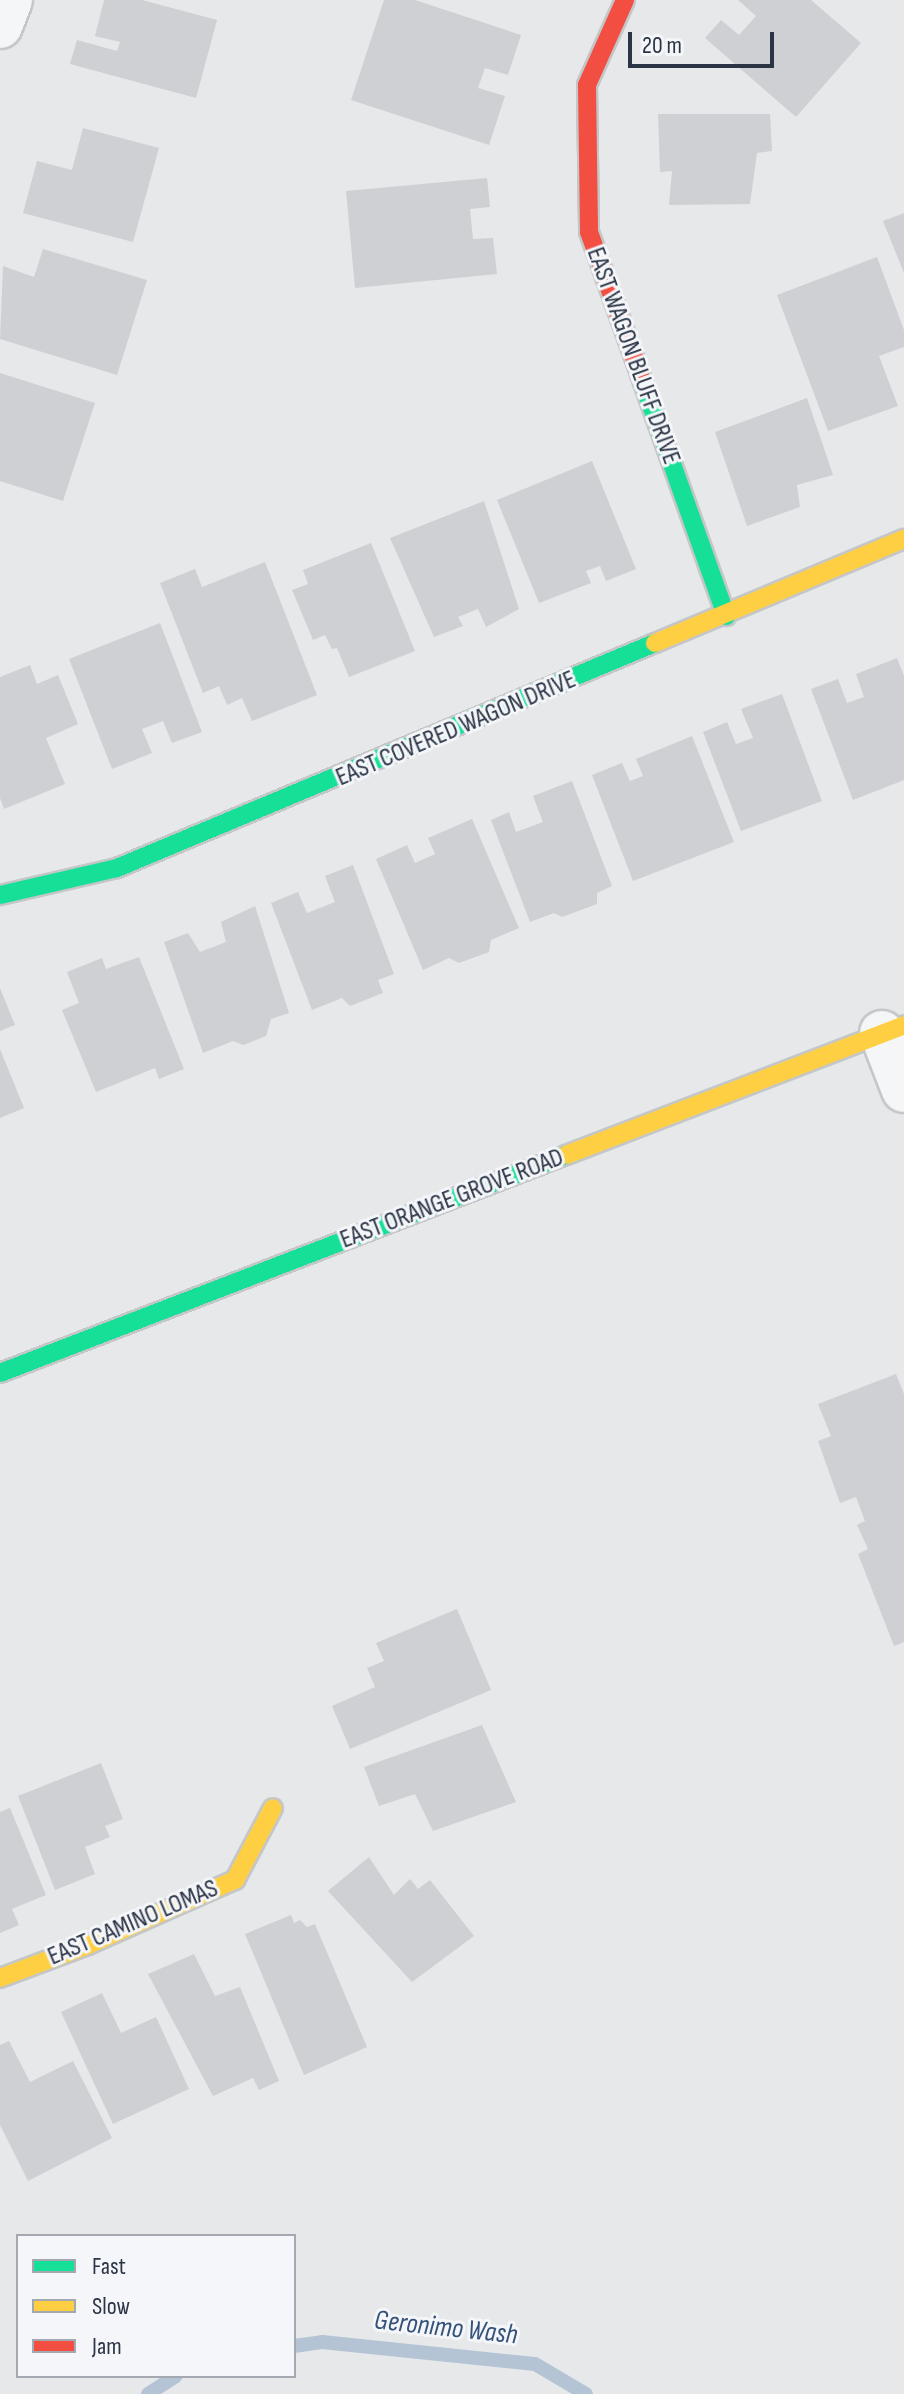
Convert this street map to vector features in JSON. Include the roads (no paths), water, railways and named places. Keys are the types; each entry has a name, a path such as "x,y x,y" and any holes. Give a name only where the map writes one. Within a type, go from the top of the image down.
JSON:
{"street":[{"path":"0,26 10,0"},
{"name":"EAST WAGON BLUFF DRIVE","path":"625,0 587,85 589,232 726,616"},
{"name":"EAST COVERED WAGON DRIVE","path":"0,895 117,868 904,539"},
{"path":"893,1029 904,1090"},
{"name":"EAST ORANGE GROVE ROAD","path":"0,1373 893,1029"},
{"name":"EAST CAMINO LOMAS","path":"0,1978 88,1945 235,1880 273,1808"}],"waterway":[{"name":"Geronimo Wash","path":"296,2346 322,2342 535,2364 586,2394"},
{"name":"Geronimo Wash","path":"148,2394 173,2378"}]}
